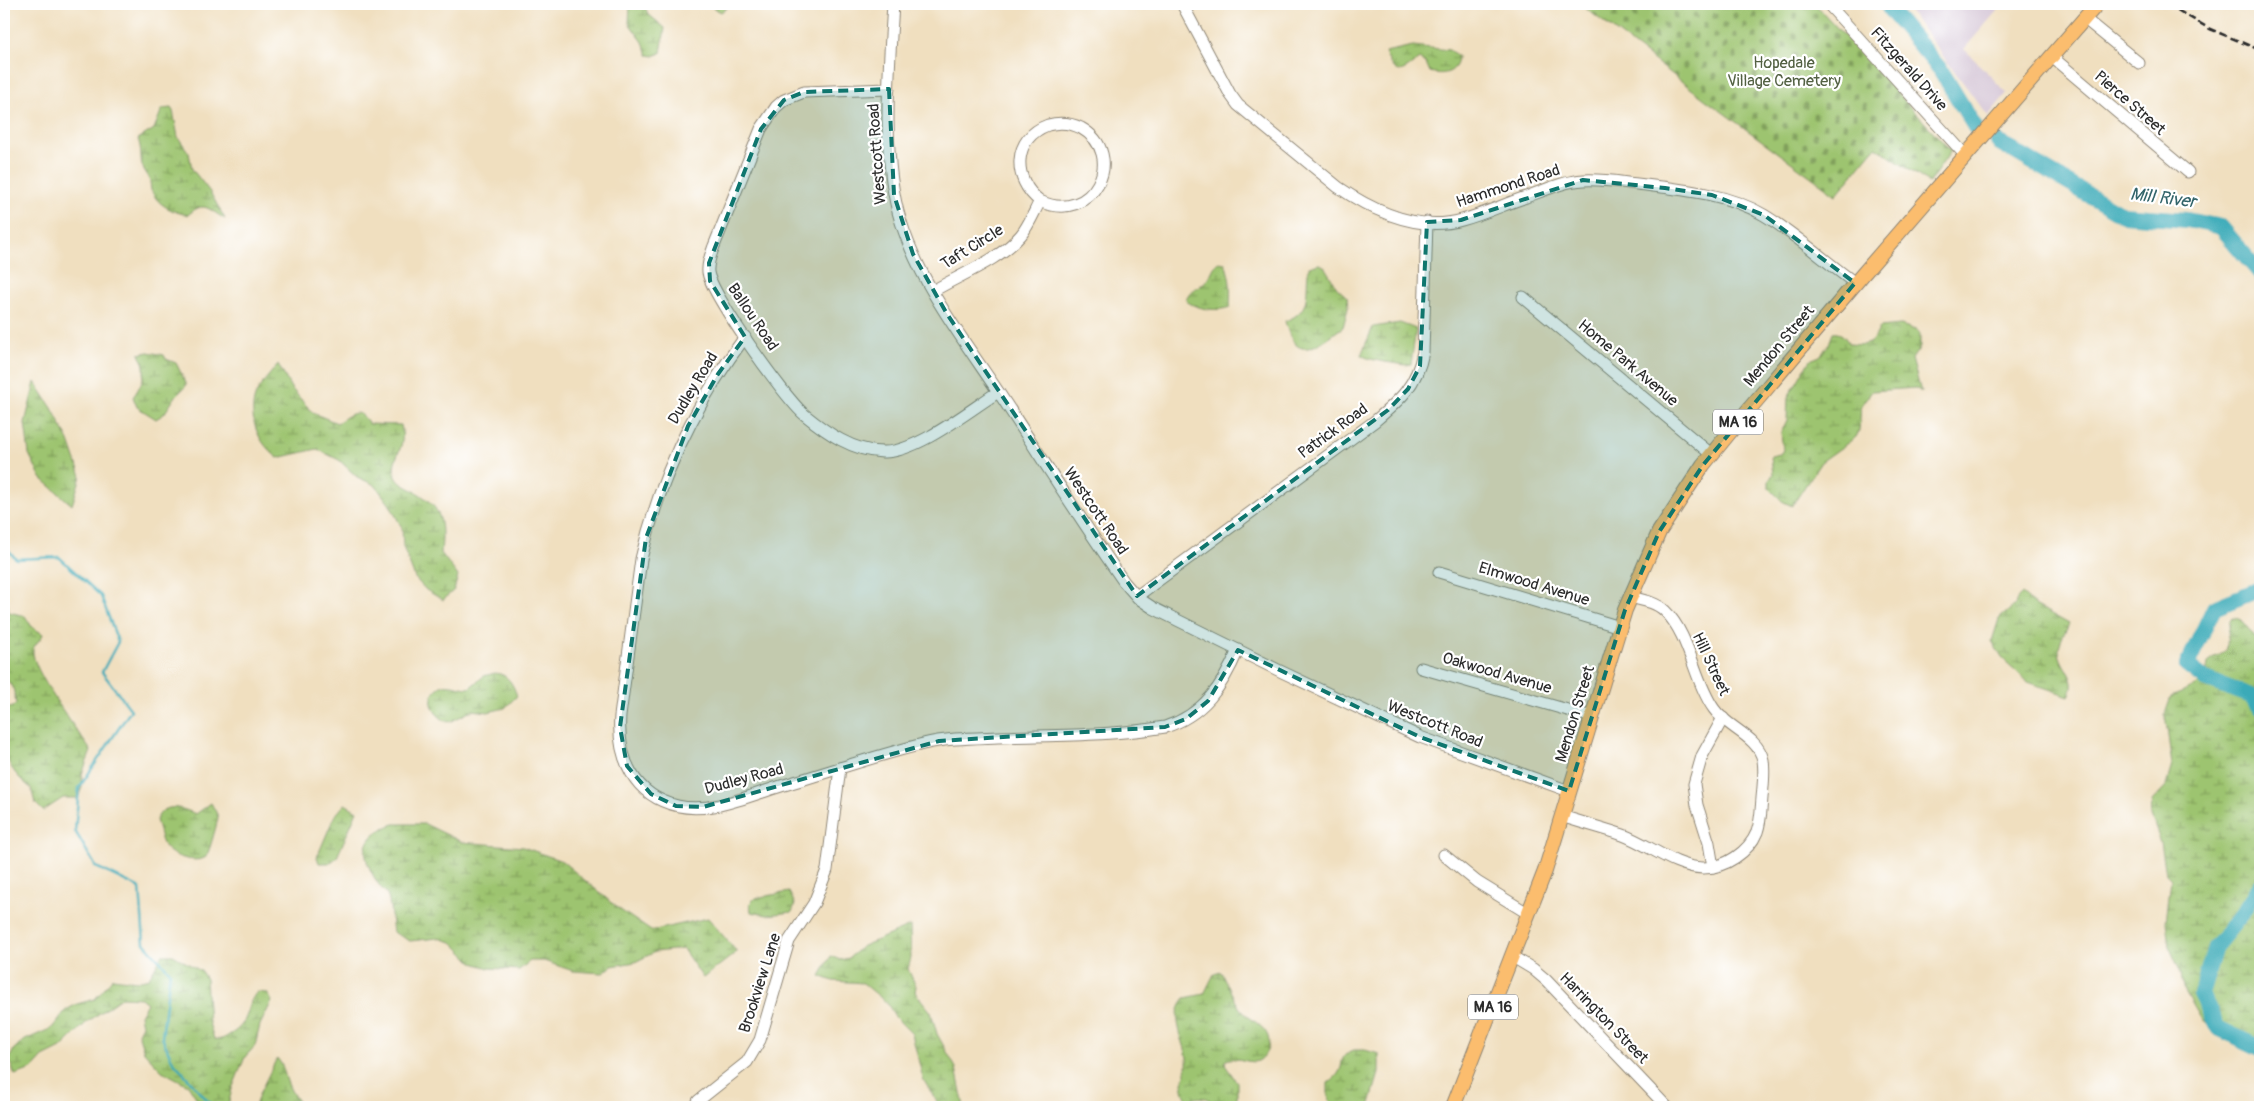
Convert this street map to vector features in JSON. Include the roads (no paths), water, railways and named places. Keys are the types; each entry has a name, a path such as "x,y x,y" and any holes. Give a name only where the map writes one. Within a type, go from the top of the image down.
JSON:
{"main road":[{"name":"Mendon Street","path":"1531,910 1630,597 1658,532 1679,498 1711,454 1855,283 2098,4"},
{"name":"MA 16","path":"1453,1107 1531,910"}],"street":[{"name":"Westcott Road","path":"893,4 889,127 894,195 900,222 913,254 933,291 1106,557 1137,596 1154,608 1238,650 1420,737 1569,791"},
{"name":"Hammond Road","path":"1182,4 1230,94 1250,117 1354,198 1381,211 1409,220 1427,222 1461,220 1553,187 1583,180 1665,188 1712,195 1740,204 1764,216 1855,283"},
{"name":"Fitzgerald Drive","path":"1828,4 1966,156"},
{"path":"2085,19 2139,63"},
{"name":"Pierce Street","path":"2052,57 2188,172"},
{"name":"Ballou Road","path":"889,89 811,91 795,94 776,107 761,129 714,246 708,271 710,281 723,306 803,414 831,435 868,450 896,451 922,440 998,392"},
{"path":"1068,124 1086,131 1093,137 1101,152 1103,169 1098,185 1088,198 1072,205 1056,206 1040,201 1032,195 1022,179 1020,160 1026,142 1040,129 1049,125 1068,124"},
{"name":"Taft Circle","path":"933,291 1007,247 1021,234 1040,201"},
{"name":"Patrick Road","path":"1137,596 1375,421 1408,389 1420,366 1422,352 1427,222"},
{"name":"Home Park Avenue","path":"1524,297 1711,454"},
{"name":"Dudley Road","path":"745,337 718,374 688,426 664,484 646,538 638,579 620,716 621,747 627,766 644,788 668,803 686,807 712,806 940,741 1165,728 1186,719 1208,701 1226,676 1238,650"},
{"name":"Elmwood Avenue","path":"1439,572 1620,627"},
{"name":"Hill Street","path":"1630,597 1658,606 1671,619 1715,711 1751,742 1759,751 1763,760 1764,773 1757,831 1744,851 1714,867"},
{"name":"Oakwood Avenue","path":"1421,668 1592,717"},
{"path":"1562,816 1624,836 1683,864 1714,867 1709,843 1697,805 1694,784 1702,756 1723,718"},
{"name":"Brookview Lane","path":"698,1101 747,1062 760,1040 788,941 814,902 827,870 840,768"},
{"path":"1444,855 1478,882 1531,910"},
{"name":"Harrington Street","path":"1513,957 1533,969 1546,980 1667,1107"}],"waterway":[{"name":"Mill River","path":"1887,4 1940,69 1975,127"},
{"name":"Mill River","path":"1998,142 2123,215 2187,220 2221,227 2260,273"},
{"path":"4,545 16,559 59,557 101,596 118,642 102,672 131,710 79,788 75,831 96,867 140,888 144,943 170,972 162,1037 172,1060 213,1107"},
{"name":"Mill River","path":"2260,589 2214,608 2187,665 2205,679 2251,696 2260,707"},
{"name":"Mill River","path":"2260,886 2242,914 2215,947 2201,994 2218,1028 2260,1048"}],"railway":[{"path":"2167,4 2210,29 2260,50"}],"park label":[{"name":"Hopedale Village Cemetery","path":"1784,72"}]}
